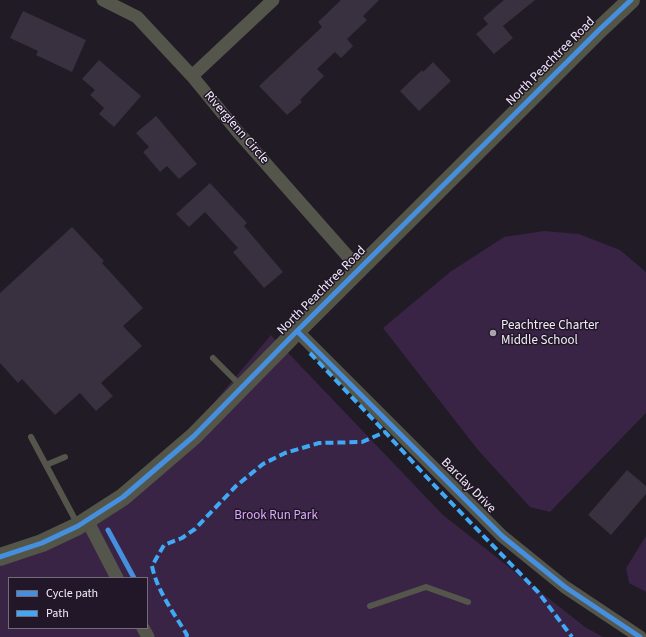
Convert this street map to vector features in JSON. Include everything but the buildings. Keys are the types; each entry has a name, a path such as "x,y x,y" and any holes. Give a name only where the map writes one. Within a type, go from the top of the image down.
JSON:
{"street":[{"name":"Riverglenn Circle","path":"103,0 137,17 192,76 237,131 359,269"},
{"path":"192,76 273,0"},
{"name":"North Peachtree Road","path":"0,557 42,543 83,523 123,497 188,441 297,330 631,0"},
{"name":"Barclay Drive","path":"297,330 502,536 565,587 640,637"},
{"path":"83,523 116,577"}],"lane":[{"path":"213,358 242,387"},
{"path":"31,437 46,465 83,523"},
{"path":"46,465 65,457"},
{"path":"370,606 426,587 468,602"}],"green space":[{"path":"544,231 579,234 620,250 646,272 646,413 550,512 530,507 478,450 383,328 450,272 504,237"},
{"name":"Brook Run Park","path":"271,335 443,515 585,627 603,637 0,637 0,553 87,520 145,484"},
{"path":"646,536 646,592 629,583 626,568"}],"marked path":[{"path":"310,353 385,432"},
{"path":"186,637 187,635 162,593 154,575 152,566 164,545 182,538 195,529 236,486 263,464 285,453 319,443 362,442 385,432 434,485 538,592 572,637"}],"cycle path":[{"path":"0,557 42,543 78,526 123,497 194,436 297,331 599,30 631,0"},
{"path":"297,331 502,536 565,587 640,637"},
{"path":"108,530 133,577"}],"place":[{"name":"Peachtree Charter Middle School","path":"493,333"}]}
